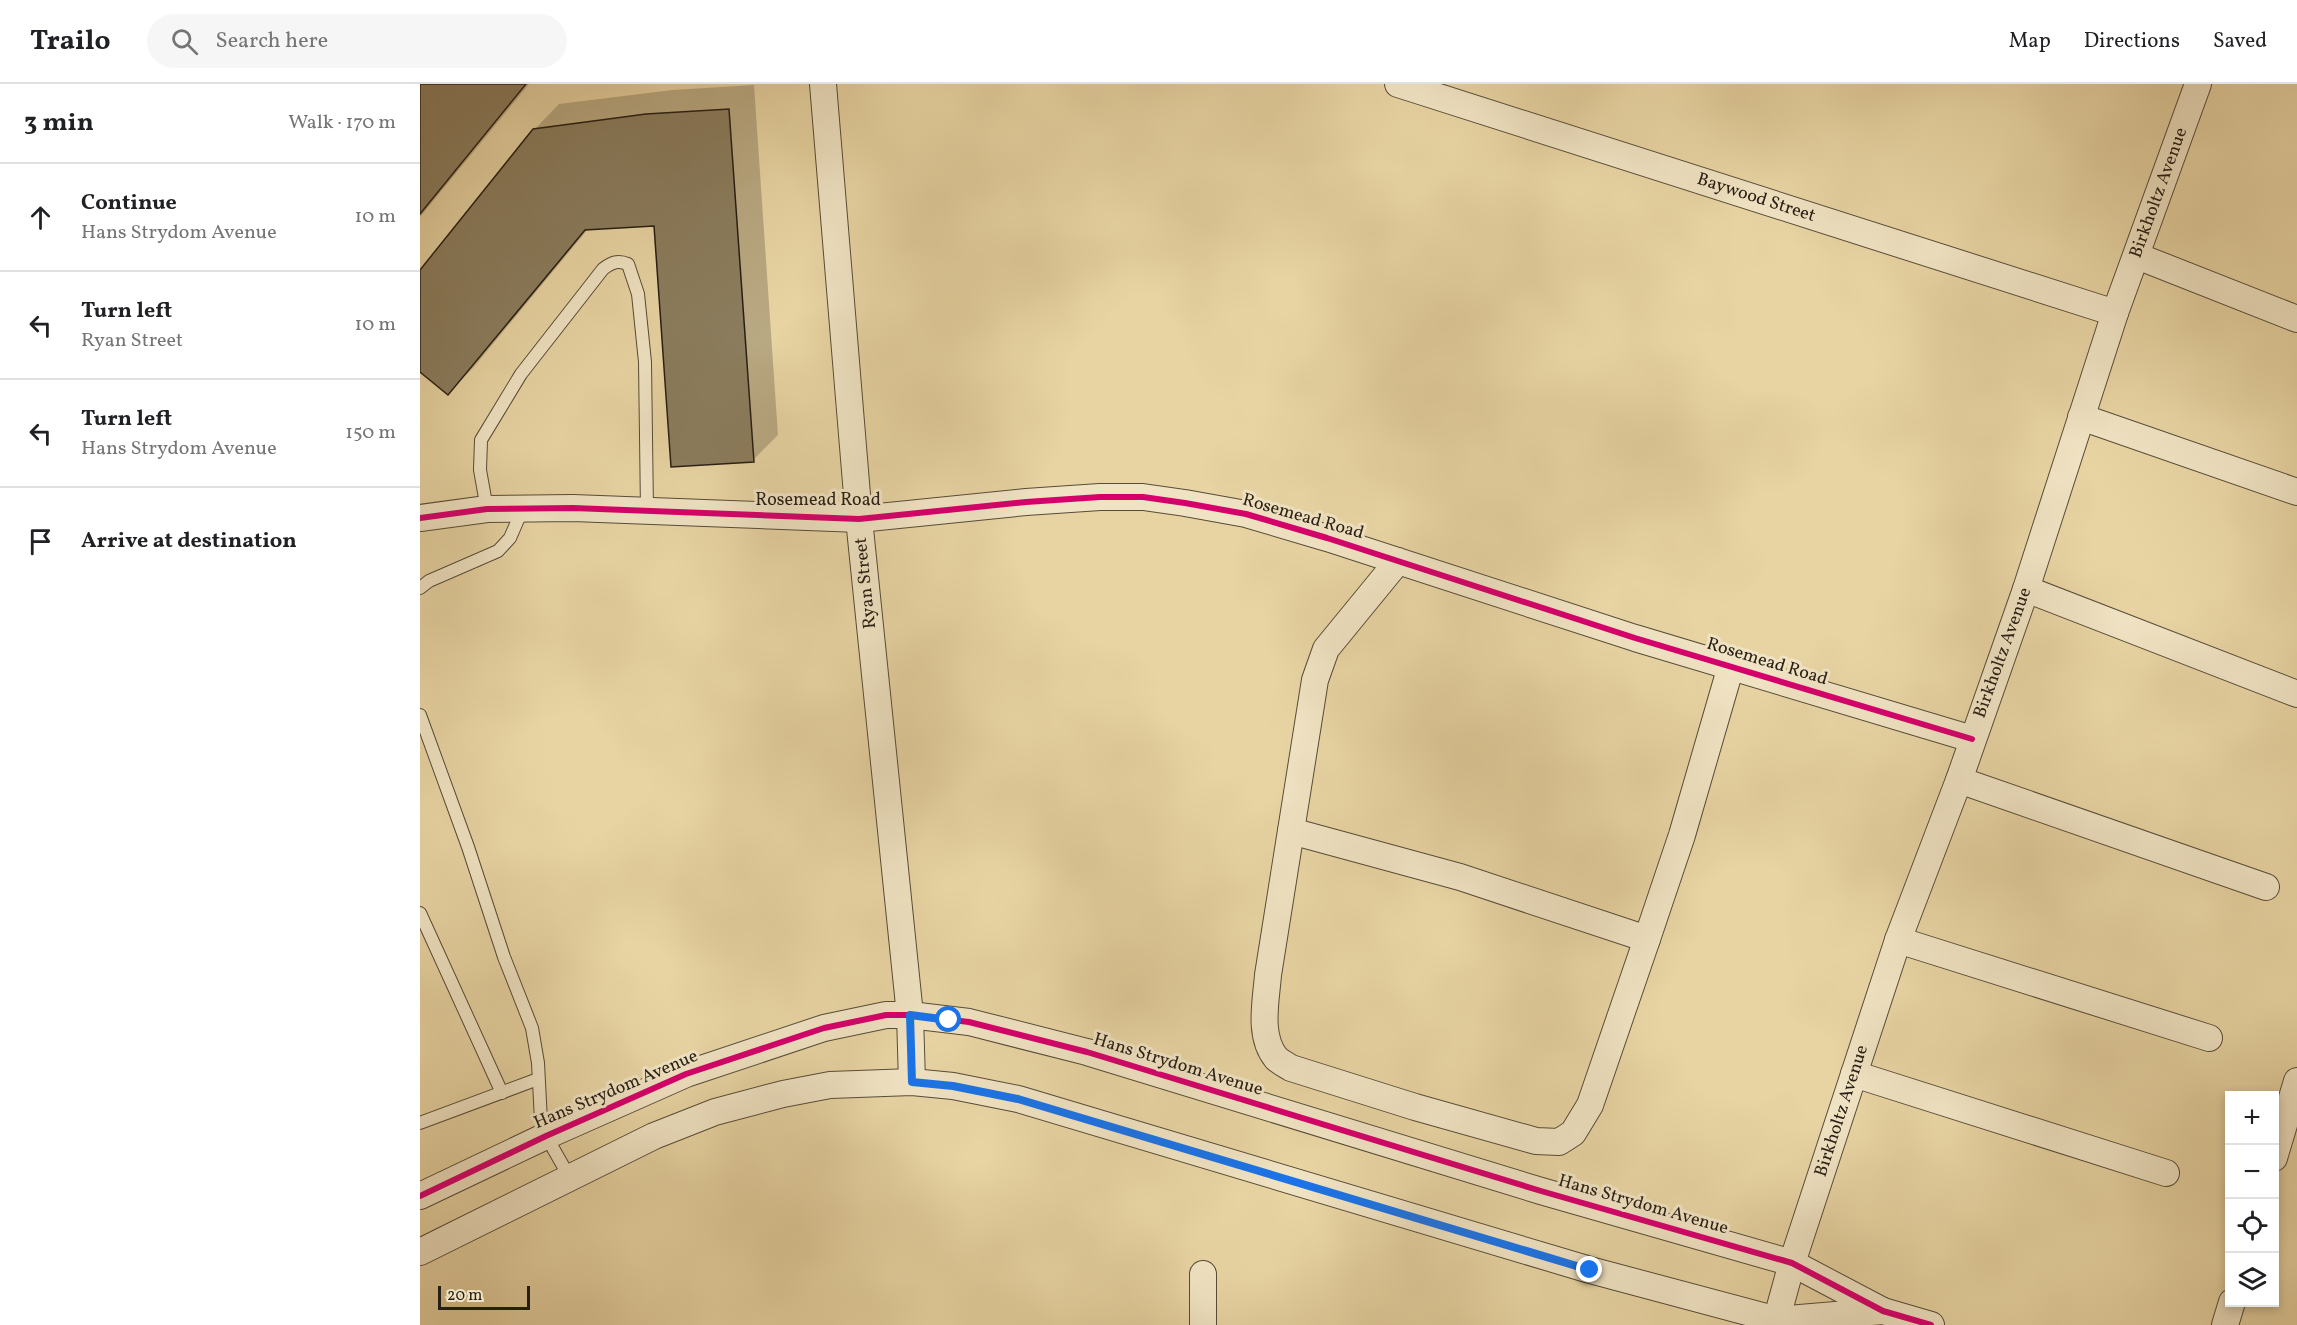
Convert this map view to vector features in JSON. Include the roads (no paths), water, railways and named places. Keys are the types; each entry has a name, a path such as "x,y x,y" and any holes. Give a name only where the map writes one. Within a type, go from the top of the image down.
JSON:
{"street":[{"name":"Ryan Street","path":"823,84 859,519 910,1015 912,1082"},
{"name":"Baywood Street","path":"1398,84 2115,313"},
{"name":"Birkholtz Avenue","path":"1776,1323 1792,1263 1898,940 1959,780 2026,589 2115,313 2198,84"},
{"path":"2137,256 2297,319"},
{"path":"2081,417 2297,492"},
{"name":"Rosemead Road","path":"420,518 487,509 573,508 859,519 1026,502 1100,497 1143,497 1246,514 1635,638 1972,739"},
{"path":"1398,561 1326,649 1315,680 1268,975 1265,1013 1267,1041 1276,1059 1291,1068 1415,1107 1536,1141 1559,1142 1573,1133 1590,1105 1647,939 1682,835 1731,666"},
{"path":"2026,589 2297,694"},
{"path":"1959,780 2266,887"},
{"path":"1291,831 1460,877 1647,939"},
{"path":"1898,940 2209,1038"},
{"name":"Hans Strydom Avenue","path":"420,1196 546,1136 686,1074 824,1028 886,1015 910,1015 969,1023 1087,1052 1541,1191 1792,1263 1884,1311 1931,1325"},
{"path":"1854,1074 2166,1173"},
{"path":"2278,1145 2297,1081"},
{"name":"Hans Strydom Avenue","path":"420,1252 654,1136 715,1112 830,1084 912,1082 953,1086 1018,1099 1590,1270 1710,1302 1776,1323 1884,1311"},
{"path":"1203,1274 1203,1325"},
{"path":"1710,1302 1731,1325"},
{"path":"2225,1325 2230,1307"}],"lane":[{"path":"487,509 480,470 482,440 521,374 603,268 619,261 628,264 638,294 645,362 647,511"},
{"path":"420,588 429,581 498,551 510,538 523,508"},
{"path":"420,715 504,957 532,1028 538,1063 541,1121 546,1136 570,1178"},
{"path":"420,913 502,1093"},
{"path":"420,1123 538,1079"}]}
